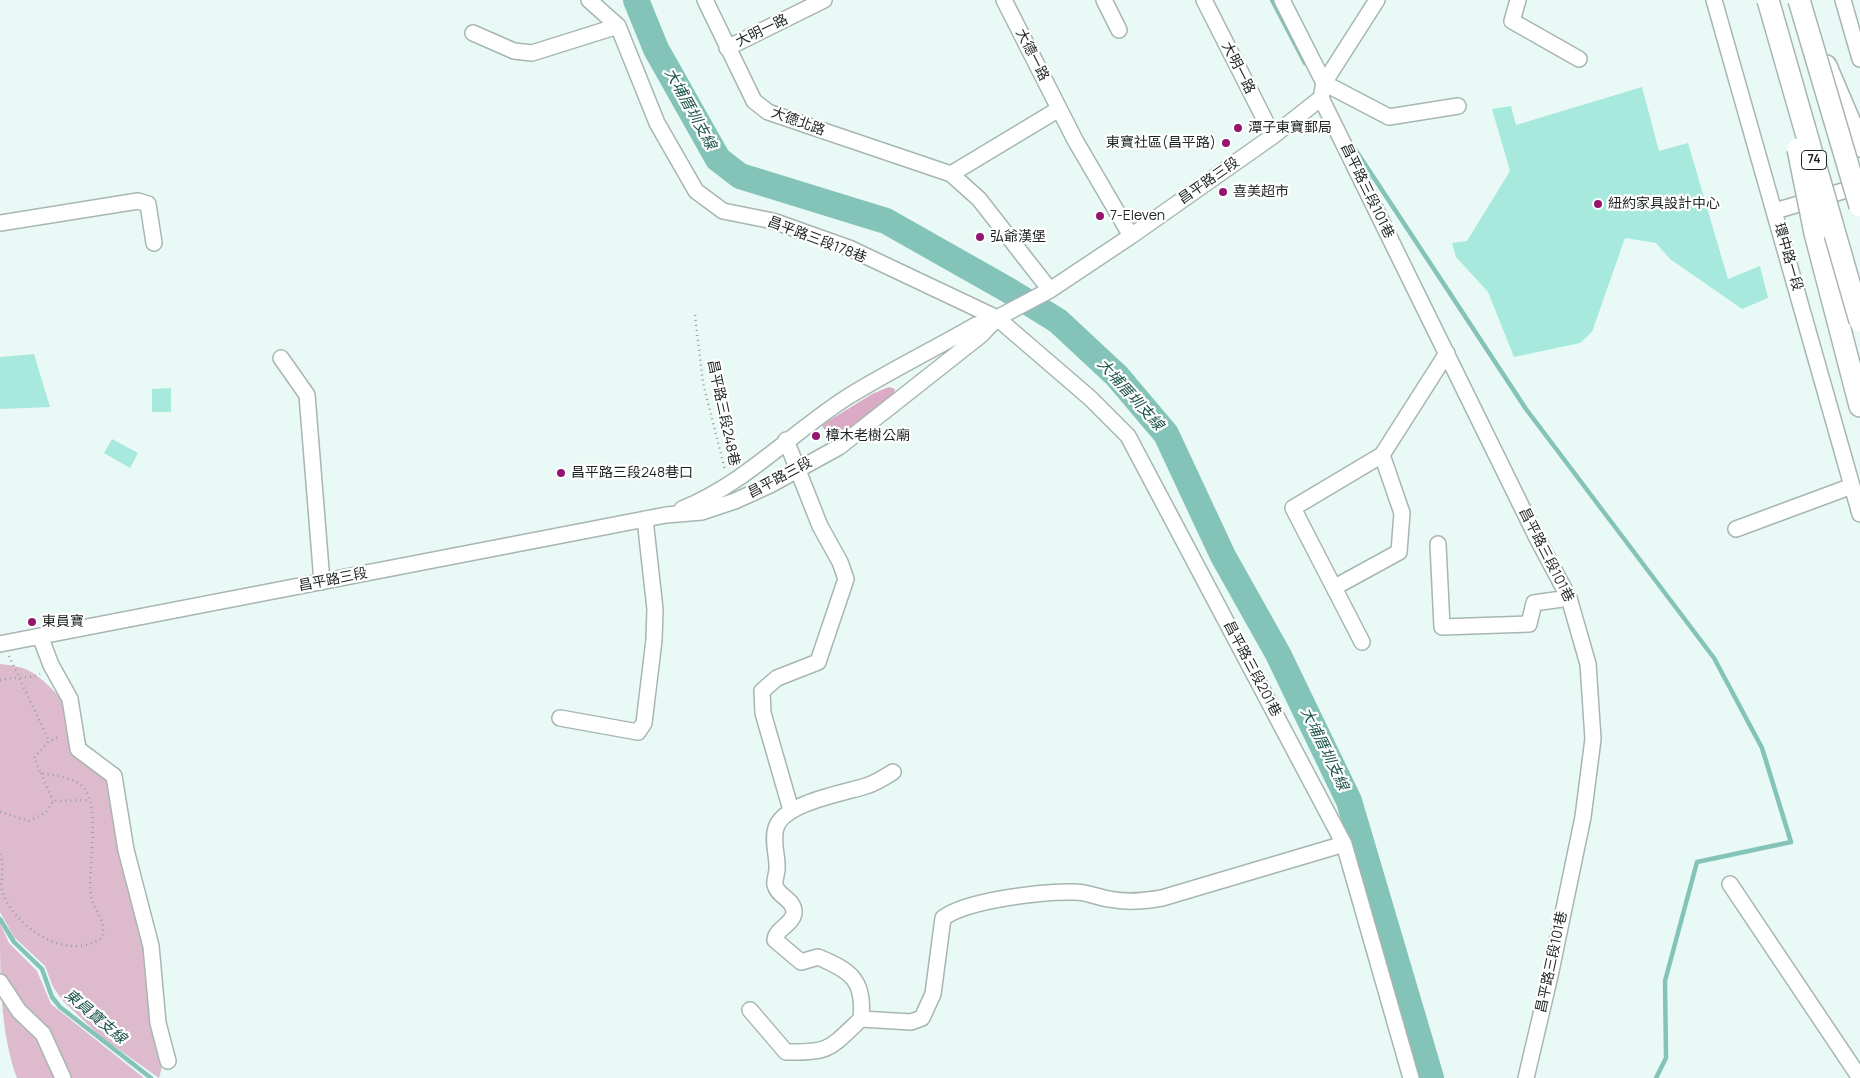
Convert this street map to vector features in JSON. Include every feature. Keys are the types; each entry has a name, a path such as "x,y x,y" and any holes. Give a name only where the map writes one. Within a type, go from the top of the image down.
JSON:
{"highway":[{"name":"74","path":"1769,2 1860,321"},
{"name":"74","path":"1769,2 1815,233 1860,406"},
{"name":"74","path":"1800,2 1860,146"},
{"name":"74","path":"1800,2 1860,206"}],"street":[{"path":"589,0 618,26"},
{"name":"大德北路","path":"705,0 754,101 768,112 951,174"},
{"name":"大明一路","path":"727,48 824,0"},
{"name":"大德一路","path":"1004,0 1059,109 1132,236"},
{"path":"1104,0 1119,30"},
{"name":"大明一路","path":"1204,0 1273,136"},
{"name":"昌平路三段101巷","path":"1282,0 1446,353 1537,538 1569,598 1588,664 1593,739 1583,817 1550,976 1526,1078"},
{"name":"昌平路三段","path":"666,515 705,500 729,486 756,467 786,440 849,396 976,325 997,318 1050,290 1132,236 1273,136 1323,90 1377,0"},
{"path":"1518,0 1512,21 1578,59"},
{"name":"環中路一段","path":"1714,0 1860,514"},
{"path":"1843,0 1860,59"},
{"path":"473,33 514,51 532,53 618,26"},
{"name":"昌平路三段178巷","path":"618,26 657,123 696,191 723,211 773,221 849,248 997,318"},
{"path":"1323,90 1389,117 1458,106"},
{"path":"1050,290 979,199 951,174 1059,109"},
{"path":"1775,211 1860,186"},
{"path":"0,224 138,201 148,204 154,243"},
{"name":"昌平路三段","path":"4,649 40,636 666,515 702,512 735,501 770,485 797,468 839,447 981,335 997,318"},
{"name":"昌平路三段201巷","path":"997,318 1090,398 1128,436 1344,844 1411,1078"},
{"path":"1362,642 1293,508 1382,455 1446,353"},
{"path":"281,358 307,395 322,582"},
{"path":"786,440 820,526 840,562 846,580 818,662 777,678 762,691 762,713 791,810"},
{"path":"1335,587 1399,552 1402,513 1382,455"},
{"path":"1736,528 1852,486"},
{"path":"560,718 638,732 644,723 654,640 655,609 646,519"},
{"path":"1438,544 1442,627 1528,624 1534,603 1569,598"},
{"path":"40,636 51,665 70,699 78,749 114,776 126,850 152,946 158,1023 168,1061"},
{"path":"750,1010 786,1052 817,1052 831,1048 861,1018 863,1001 855,981 844,968 818,957 800,962 775,940 776,935 792,918 794,912 791,902 778,891 775,884 778,867 774,850 776,827 791,810 869,785 893,772"},
{"path":"861,1018 911,1022 922,1018 933,994 943,918 953,911 1020,896 1076,892 1108,899 1141,902 1162,898 1344,844"},
{"path":"1730,884 1860,1078"},
{"path":"0,982 19,1010 43,1034 63,1078"}],"path":[{"name":"昌平路三段248巷","path":"696,315 703,383 729,486"},
{"path":"4,649 40,719 49,741"},
{"path":"0,680 17,676 28,678 40,675 41,670"},
{"path":"53,801 34,758 49,741 65,734"},
{"path":"0,854 1,890 15,916 37,935 61,944 90,946 102,938 104,928 91,896 93,842 90,800 84,788 71,780 41,773"},
{"path":"53,801 90,800"},
{"path":"0,812 29,821 46,812 53,801"}],"shaded area":[{"path":"889,387 895,389 893,396 832,444 822,425 872,394"},
{"path":"0,664 26,669 39,677 52,689 77,719 93,756 110,772 135,890 163,1063 159,1078 101,1037 63,1001 53,987 45,966 14,937 0,912"},
{"path":"0,923 9,943 37,971 51,1004 144,1078 17,1078 11,1061 4,1023"}],"building":[{"name":"紐約家具設計中心","path":"1642,87 1659,151 1688,143 1728,279 1760,266 1768,298 1742,309 1670,259 1656,243 1625,238 1592,332 1580,343 1514,357 1488,292 1456,257 1452,243 1467,241 1510,171 1492,109 1511,106 1516,125"},
{"path":"34,354 50,407 0,409 0,357"},
{"path":"171,388 171,412 152,412 152,389"},
{"path":"112,439 138,453 130,468 104,453"}],"waterway":[{"name":"大埔厝圳支線","path":"636,0 656,49 718,159 740,176 886,221 1008,290 1058,321 1117,376 1166,434 1223,556 1278,654 1349,801 1431,1078"},
{"path":"1272,0 1305,63"},
{"path":"1351,143 1526,409 1714,658 1762,748 1791,842 1697,862 1665,981 1666,1058 1656,1078"},
{"name":"東員寶支線","path":"0,919 14,942 42,969 52,997 60,1007 151,1078"}],"place":[{"name":"潭子東寶郵局","path":"1238,128"},
{"name":"東寶社區(昌平路)","path":"1226,143"},
{"name":"喜美超市","path":"1223,192"},
{"name":"紐約家具設計中心","path":"1598,204"},
{"name":"7-Eleven","path":"1100,216"},
{"name":"弘爺漢堡","path":"980,237"},
{"name":"樟木老樹公廟","path":"816,436"},
{"name":"昌平路三段248巷口","path":"561,473"},
{"name":"東員寶","path":"32,622"}]}
